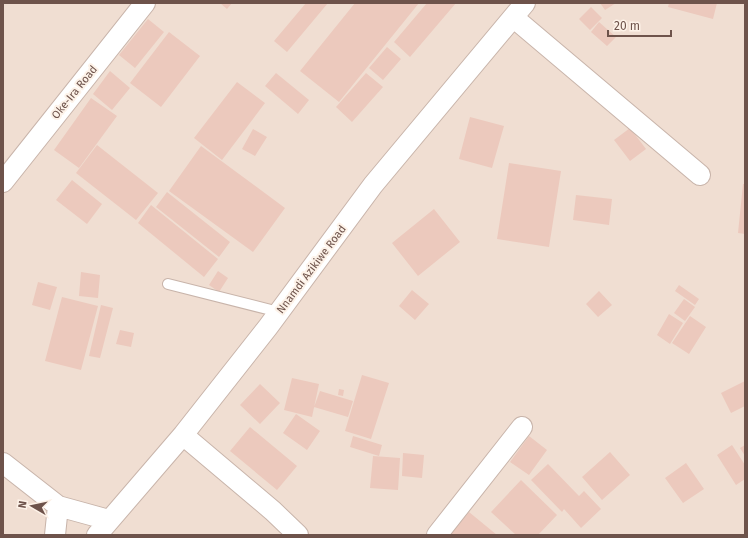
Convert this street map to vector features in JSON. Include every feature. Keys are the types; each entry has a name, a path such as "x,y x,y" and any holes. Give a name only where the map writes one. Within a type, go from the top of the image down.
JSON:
{"street":[{"name":"Oke-Ira Road","path":"3,182 145,3"},
{"path":"519,10 700,175"},
{"name":"Nnamdi Azikiwe Road","path":"103,528 183,435 279,312 373,185 519,10"},
{"path":"437,535 522,427"},
{"path":"183,435 273,511 298,535"},
{"path":"3,463 58,506 103,528"},
{"path":"55,535 58,506"}],"lane":[{"path":"168,284 279,312"}],"shaded area":[{"path":"3,3 745,3 745,535 3,535"}],"building":[{"path":"220,3 232,3 227,9"},
{"path":"306,3 328,3 287,52 274,41"},
{"path":"355,3 419,3 339,102 300,71"},
{"path":"427,3 456,3 410,57 394,42"},
{"path":"600,3 616,3 605,10"},
{"path":"669,3 717,3 713,19 668,7"},
{"path":"591,7 602,18 590,30 579,19"},
{"path":"148,19 164,32 135,68 119,55"},
{"path":"599,22 616,37 607,46 591,32"},
{"path":"169,32 200,56 161,107 130,83"},
{"path":"387,47 401,59 383,80 369,68"},
{"path":"110,71 130,88 112,110 93,94"},
{"path":"276,73 309,100 298,114 265,86"},
{"path":"366,73 383,87 352,122 336,107"},
{"path":"237,82 265,103 222,160 194,138"},
{"path":"91,98 117,116 79,168 54,150"},
{"path":"470,117 504,126 492,168 459,159"},
{"path":"630,128 646,149 630,161 614,140"},
{"path":"253,129 267,137 255,156 242,149"},
{"path":"97,145 158,193 136,220 76,173"},
{"path":"201,146 285,208 253,252 169,191"},
{"path":"509,163 561,171 549,247 497,239"},
{"path":"72,180 102,204 87,224 56,200"},
{"path":"743,184 745,184 745,234 738,233"},
{"path":"167,192 230,242 219,257 156,207"},
{"path":"576,195 612,199 609,225 573,220"},
{"path":"151,205 218,259 204,277 138,223"},
{"path":"434,209 460,242 418,276 392,243"},
{"path":"218,271 228,278 219,292 209,285"},
{"path":"81,272 100,275 98,298 79,296"},
{"path":"38,282 57,287 50,310 32,305"},
{"path":"679,285 699,299 695,305 675,291"},
{"path":"412,290 429,304 415,320 399,306"},
{"path":"599,291 612,305 598,317 586,304"},
{"path":"62,297 98,306 81,370 45,361"},
{"path":"684,299 695,307 685,321 674,313"},
{"path":"101,305 113,308 100,358 89,356"},
{"path":"669,314 683,323 670,344 657,335"},
{"path":"690,316 706,327 689,354 672,343"},
{"path":"120,330 134,333 131,347 116,344"},
{"path":"362,375 389,383 371,439 345,431"},
{"path":"292,378 319,384 312,417 284,410"},
{"path":"745,381 745,406 731,413 721,393"},
{"path":"260,384 280,403 260,424 240,405"},
{"path":"339,389 344,390 343,396 338,395"},
{"path":"320,391 353,401 348,417 314,407"},
{"path":"296,414 320,431 307,450 283,433"},
{"path":"250,427 297,466 277,490 230,451"},
{"path":"353,436 382,445 379,456 350,447"},
{"path":"529,436 547,450 529,475 510,462"},
{"path":"732,445 745,465 745,479 736,485 717,455"},
{"path":"745,445 745,456 740,448"},
{"path":"610,452 630,475 602,500 582,477"},
{"path":"403,453 424,455 422,478 402,476"},
{"path":"373,456 400,458 398,490 370,488"},
{"path":"686,463 704,489 683,503 665,478"},
{"path":"548,464 579,496 584,491 601,509 581,528 564,509 562,512 531,480"},
{"path":"521,480 557,515 538,535 516,535 491,512"},
{"path":"469,512 497,535 450,535"}]}
